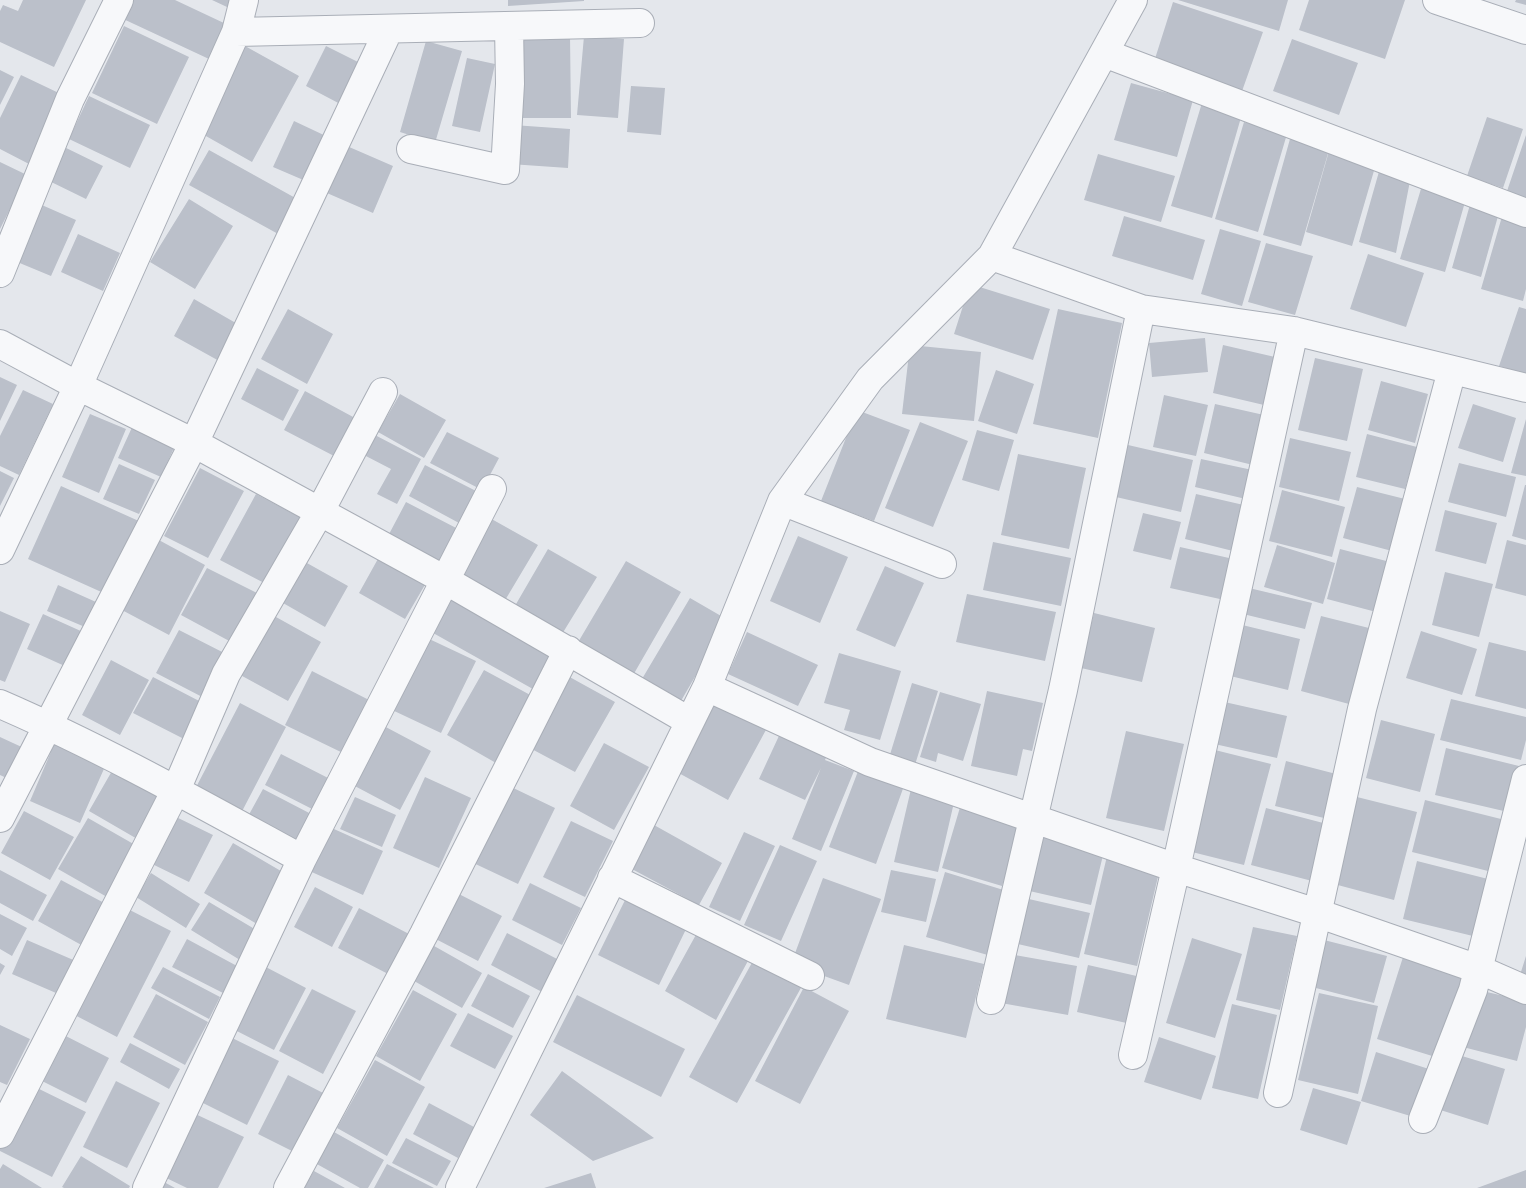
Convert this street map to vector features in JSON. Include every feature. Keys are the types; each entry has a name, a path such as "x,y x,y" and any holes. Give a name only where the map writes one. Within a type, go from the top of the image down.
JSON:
{"street":[{"path":"0,273 70,99 119,0"},
{"path":"0,550 78,386 236,32 244,0"},
{"path":"460,1188 707,687 753,577 782,501 870,379 992,256 1133,0"},
{"path":"1437,0 1526,30"},
{"path":"236,32 640,23"},
{"path":"411,149 505,170 510,84 509,26"},
{"path":"0,818 194,443 389,29"},
{"path":"1104,53 1526,213"},
{"path":"992,256 1141,309 1294,331 1526,388"},
{"path":"991,1000 1063,690 1141,309"},
{"path":"1133,1055 1294,331"},
{"path":"0,344 78,386 194,443 319,513 445,580 689,721"},
{"path":"1278,1093 1362,709 1452,370"},
{"path":"0,1134 176,790 226,674 319,513 383,392"},
{"path":"146,1188 302,860 492,489"},
{"path":"782,501 942,564"},
{"path":"288,1188 424,934 568,650"},
{"path":"707,687 870,762 1034,817 1176,868 1318,913 1478,969 1526,990"},
{"path":"0,704 49,725 176,790 302,860"},
{"path":"1423,1120 1473,990 1526,779"},
{"path":"612,878 810,976"}],"building":[{"path":"23,0 86,0 54,67 0,42 0,11 3,5 18,11"},
{"path":"126,0 175,0 226,24 209,59 119,17"},
{"path":"212,0 231,0 227,7"},
{"path":"508,0 584,0 584,1 508,6"},
{"path":"1178,0 1288,0 1279,31"},
{"path":"1309,0 1405,0 1385,59 1299,30"},
{"path":"1516,0 1526,0 1526,5 1515,2"},
{"path":"1173,2 1263,32 1241,94 1153,65"},
{"path":"124,26 189,57 157,124 92,93"},
{"path":"514,35 570,35 571,118 515,118"},
{"path":"584,36 624,39 618,118 577,115"},
{"path":"1292,39 1358,63 1339,115 1273,91"},
{"path":"426,41 462,51 435,143 400,132"},
{"path":"245,46 299,76 252,162 197,131"},
{"path":"326,46 364,65 344,106 306,86"},
{"path":"467,58 495,64 480,132 452,126"},
{"path":"0,70 14,77 0,105"},
{"path":"21,75 63,95 29,164 0,149 0,118"},
{"path":"1131,83 1193,100 1177,157 1114,140"},
{"path":"631,86 665,88 661,135 627,132"},
{"path":"89,96 150,125 130,168 69,139"},
{"path":"1204,96 1244,107 1212,218 1171,206"},
{"path":"1487,117 1523,129 1503,188 1467,176"},
{"path":"294,121 328,137 308,182 273,167"},
{"path":"1244,122 1287,134 1258,232 1215,219"},
{"path":"513,125 570,129 568,168 510,164"},
{"path":"1526,135 1526,204 1505,197"},
{"path":"1290,139 1329,150 1301,246 1263,235"},
{"path":"340,143 393,166 373,213 320,190"},
{"path":"58,144 103,166 86,199 41,177"},
{"path":"1331,144 1378,157 1352,246 1306,232"},
{"path":"209,150 299,200 280,235 189,185"},
{"path":"1098,154 1175,176 1161,222 1084,200"},
{"path":"0,162 27,175 0,229"},
{"path":"1380,168 1410,181 1396,253 1359,242"},
{"path":"1423,182 1467,195 1445,272 1400,259"},
{"path":"189,199 233,226 195,289 150,262"},
{"path":"1471,201 1500,209 1481,277 1452,268"},
{"path":"35,202 76,220 51,276 10,259"},
{"path":"1503,213 1526,219 1526,289 1523,301 1481,289"},
{"path":"1124,216 1205,240 1193,280 1112,256"},
{"path":"1220,229 1261,241 1242,306 1201,294"},
{"path":"78,234 120,253 103,291 61,272"},
{"path":"1266,243 1313,256 1295,315 1248,302"},
{"path":"1368,254 1424,273 1406,327 1350,309"},
{"path":"970,284 1050,309 1033,360 954,334"},
{"path":"194,299 241,326 221,362 174,336"},
{"path":"1519,307 1526,309 1526,374 1499,366"},
{"path":"288,309 333,334 307,384 261,359"},
{"path":"1058,309 1122,323 1098,438 1033,424"},
{"path":"1205,338 1208,372 1152,377 1149,343"},
{"path":"910,345 981,352 974,421 902,414"},
{"path":"1223,345 1275,357 1264,405 1213,393"},
{"path":"1315,358 1363,369 1347,441 1298,430"},
{"path":"257,368 299,390 283,421 241,399"},
{"path":"996,370 1034,384 1017,434 978,421"},
{"path":"0,377 17,385 0,421"},
{"path":"1381,381 1428,394 1415,443 1368,430"},
{"path":"23,390 53,404 19,475 0,466 0,436"},
{"path":"305,391 355,418 334,456 284,430"},
{"path":"400,394 446,420 424,458 378,432"},
{"path":"1164,395 1208,405 1196,456 1153,447"},
{"path":"1215,404 1264,415 1253,465 1204,453"},
{"path":"1473,404 1516,418 1503,462 1458,448"},
{"path":"857,410 910,430 874,521 821,501"},
{"path":"90,414 126,429 99,493 62,477"},
{"path":"1526,419 1526,476 1511,473"},
{"path":"920,422 968,441 933,527 885,508"},
{"path":"134,423 177,441 161,477 118,458"},
{"path":"977,430 1014,440 999,491 962,480"},
{"path":"447,432 499,458 482,490 430,463"},
{"path":"373,434 421,459 397,504 377,494 391,469 362,454"},
{"path":"1367,434 1417,447 1405,489 1356,477"},
{"path":"1290,438 1351,452 1339,501 1279,487"},
{"path":"1128,445 1193,460 1181,512 1116,497"},
{"path":"1018,454 1086,468 1069,549 1001,535"},
{"path":"1201,459 1257,471 1250,500 1195,487"},
{"path":"1459,463 1516,477 1506,517 1448,502"},
{"path":"119,464 155,480 139,514 103,499"},
{"path":"425,465 476,491 459,523 409,496"},
{"path":"200,468 244,491 208,558 164,536"},
{"path":"0,471 14,478 0,506"},
{"path":"1526,485 1526,540 1512,536"},
{"path":"61,486 141,522 108,595 28,559"},
{"path":"1357,487 1405,499 1392,551 1343,538"},
{"path":"1282,490 1345,507 1332,557 1269,541"},
{"path":"256,494 303,519 268,585 220,560"},
{"path":"1196,494 1248,506 1237,552 1185,539"},
{"path":"406,502 460,530 443,564 388,536"},
{"path":"1445,510 1497,523 1486,564 1435,551"},
{"path":"1143,513 1181,522 1171,560 1133,551"},
{"path":"488,517 538,545 504,602 455,574"},
{"path":"798,536 848,557 820,623 770,601"},
{"path":"157,539 205,565 169,635 120,609"},
{"path":"1507,540 1526,545 1526,596 1495,588"},
{"path":"993,542 1071,558 1061,606 983,590"},
{"path":"1277,545 1335,563 1323,604 1264,587"},
{"path":"1180,547 1238,560 1229,601 1170,588"},
{"path":"548,549 597,577 559,639 512,611"},
{"path":"1340,549 1394,563 1380,613 1327,599"},
{"path":"379,557 426,583 405,619 359,593"},
{"path":"298,558 348,586 325,627 276,599"},
{"path":"626,561 681,592 632,677 577,644"},
{"path":"885,566 924,583 895,647 856,630"},
{"path":"207,568 259,594 233,643 181,615"},
{"path":"1445,572 1493,584 1479,637 1432,625"},
{"path":"58,585 96,602 85,627 47,611"},
{"path":"1249,588 1312,603 1305,629 1243,614"},
{"path":"449,589 562,653 540,693 426,629"},
{"path":"967,594 1056,612 1045,661 956,642"},
{"path":"690,598 728,620 678,706 639,684"},
{"path":"0,611 30,624 5,682 0,680"},
{"path":"267,612 321,642 288,701 233,671"},
{"path":"1094,613 1155,628 1142,682 1081,668"},
{"path":"43,614 83,632 67,667 27,649"},
{"path":"1321,616 1369,628 1349,704 1301,691"},
{"path":"1234,623 1300,639 1288,690 1222,674"},
{"path":"179,630 234,658 210,701 156,673"},
{"path":"1421,631 1477,649 1462,695 1406,678"},
{"path":"747,632 818,665 798,706 728,674"},
{"path":"425,637 476,661 441,733 390,709"},
{"path":"1489,642 1526,651 1526,709 1475,696"},
{"path":"839,653 901,671 880,740 844,730 850,710 824,703"},
{"path":"111,660 149,680 120,735 82,715"},
{"path":"484,670 534,697 496,763 447,735"},
{"path":"312,671 371,701 345,754 285,725"},
{"path":"566,675 615,702 575,772 526,746"},
{"path":"153,677 203,703 184,739 133,713"},
{"path":"912,683 938,691 914,768 888,761"},
{"path":"987,691 1043,703 1032,751 1023,749 1017,776 971,766"},
{"path":"940,692 981,704 963,761 938,753 936,762 920,757"},
{"path":"714,699 767,728 728,800 675,771"},
{"path":"1451,699 1526,717 1526,740 1521,760 1440,740"},
{"path":"1220,701 1287,716 1277,758 1210,743"},
{"path":"240,703 286,727 238,819 192,795"},
{"path":"1381,720 1435,734 1420,792 1366,778"},
{"path":"382,725 431,751 400,810 351,784"},
{"path":"784,725 831,746 825,760 854,771 821,851 792,839 821,768 805,800 759,779"},
{"path":"1126,731 1184,744 1164,831 1106,818"},
{"path":"0,737 26,749 13,781 0,775"},
{"path":"56,740 107,762 80,823 30,801"},
{"path":"604,743 649,767 614,830 570,806"},
{"path":"1446,748 1519,766 1508,812 1435,795"},
{"path":"1211,749 1271,764 1244,865 1184,850"},
{"path":"281,754 332,780 316,811 265,785"},
{"path":"1286,761 1340,775 1328,819 1275,806"},
{"path":"116,764 167,793 139,840 89,811"},
{"path":"860,766 905,783 876,864 829,847"},
{"path":"425,777 471,798 439,868 393,848"},
{"path":"505,784 555,808 518,884 467,860"},
{"path":"263,789 313,815 297,846 246,820"},
{"path":"911,789 955,798 938,872 894,862"},
{"path":"355,797 396,815 382,847 340,829"},
{"path":"1357,797 1417,812 1394,900 1334,884"},
{"path":"1425,800 1509,821 1496,873 1412,852"},
{"path":"961,804 1022,822 1002,886 942,868"},
{"path":"1266,808 1327,824 1312,881 1251,865"},
{"path":"24,811 74,837 50,880 1,853"},
{"path":"172,815 213,835 189,882 148,862"},
{"path":"88,818 137,846 107,897 58,869"},
{"path":"571,821 613,841 585,897 543,877"},
{"path":"325,825 383,851 363,895 305,869"},
{"path":"654,825 722,863 699,905 630,868"},
{"path":"744,832 775,846 740,921 709,907"},
{"path":"1038,836 1104,851 1091,905 1025,890"},
{"path":"233,843 286,874 257,924 204,893"},
{"path":"780,845 817,861 781,941 744,925"},
{"path":"1107,856 1160,868 1137,966 1084,954"},
{"path":"1417,861 1492,880 1477,937 1403,919"},
{"path":"0,870 47,895 33,921 0,903"},
{"path":"891,870 936,879 926,922 881,912"},
{"path":"945,872 1010,892 991,956 926,937"},
{"path":"151,873 200,904 186,928 136,897"},
{"path":"823,878 881,899 849,985 791,964"},
{"path":"61,880 108,905 85,947 38,921"},
{"path":"530,883 581,908 562,945 512,920"},
{"path":"315,887 353,907 332,947 294,927"},
{"path":"453,891 502,916 478,961 430,936"},
{"path":"628,894 689,923 659,985 598,955"},
{"path":"1020,897 1090,913 1079,958 1009,942"},
{"path":"209,902 258,931 240,960 191,930"},
{"path":"120,905 171,931 117,1037 67,1011"},
{"path":"359,908 411,935 390,975 338,948"},
{"path":"0,914 27,928 12,956 0,949"},
{"path":"1253,927 1297,936 1280,1010 1236,1000"},
{"path":"698,931 749,959 716,1020 665,991"},
{"path":"507,933 559,960 542,992 491,965"},
{"path":"1192,938 1242,954 1215,1038 1166,1023"},
{"path":"187,939 237,966 223,993 172,967"},
{"path":"27,940 78,962 63,996 12,974"},
{"path":"1324,940 1387,956 1374,1003 1312,987"},
{"path":"427,942 482,973 462,1008 407,977"},
{"path":"904,945 984,964 966,1038 886,1019"},
{"path":"1009,954 1077,966 1068,1015 1001,1003"},
{"path":"1526,956 1526,977 1520,975"},
{"path":"1403,957 1468,977 1442,1059 1377,1039"},
{"path":"754,959 802,986 737,1103 689,1077"},
{"path":"0,963 5,966 0,975"},
{"path":"262,965 306,988 274,1050 229,1027"},
{"path":"1088,965 1141,977 1131,1024 1077,1012"},
{"path":"163,967 220,997 209,1019 151,988"},
{"path":"488,974 530,996 513,1028 471,1006"},
{"path":"804,987 849,1011 800,1104 755,1081"},
{"path":"312,989 356,1011 323,1074 279,1051"},
{"path":"413,990 457,1014 420,1081 376,1056"},
{"path":"1478,990 1526,1001 1526,1027 1517,1061 1463,1047"},
{"path":"1319,993 1378,1006 1358,1094 1298,1080"},
{"path":"156,994 208,1022 185,1065 133,1037"},
{"path":"577,995 685,1049 661,1097 553,1042"},
{"path":"1232,1004 1277,1015 1258,1099 1212,1088"},
{"path":"468,1013 513,1036 495,1069 450,1046"},
{"path":"0,1025 30,1039 7,1085 0,1082"},
{"path":"54,1030 109,1058 86,1103 30,1075"},
{"path":"222,1033 279,1061 247,1125 191,1097"},
{"path":"1159,1037 1216,1056 1201,1100 1144,1082"},
{"path":"130,1043 180,1069 169,1089 120,1062"},
{"path":"1376,1052 1432,1070 1417,1118 1361,1101"},
{"path":"1452,1053 1505,1069 1488,1125 1434,1108"},
{"path":"375,1060 425,1087 387,1156 337,1128"},
{"path":"562,1071 654,1138 593,1161 530,1115"},
{"path":"288,1075 329,1096 300,1155 258,1134"},
{"path":"116,1081 160,1103 127,1168 83,1147"},
{"path":"29,1084 86,1112 52,1177 0,1151 0,1140"},
{"path":"1313,1088 1361,1102 1347,1145 1300,1130"},
{"path":"429,1103 474,1127 458,1158 413,1134"},
{"path":"187,1110 244,1137 218,1188 187,1188 156,1173"},
{"path":"334,1132 384,1160 368,1188 360,1188 315,1163"},
{"path":"406,1138 451,1161 437,1186 392,1163"},
{"path":"81,1156 130,1186 129,1188 62,1187"},
{"path":"3,1164 42,1188 0,1188 0,1169"},
{"path":"387,1164 434,1188 374,1188"},
{"path":"1526,1170 1526,1188 1477,1188"},
{"path":"314,1171 345,1188 304,1188"},
{"path":"591,1173 596,1188 544,1188"},
{"path":"155,1177 175,1188 149,1188"}]}
